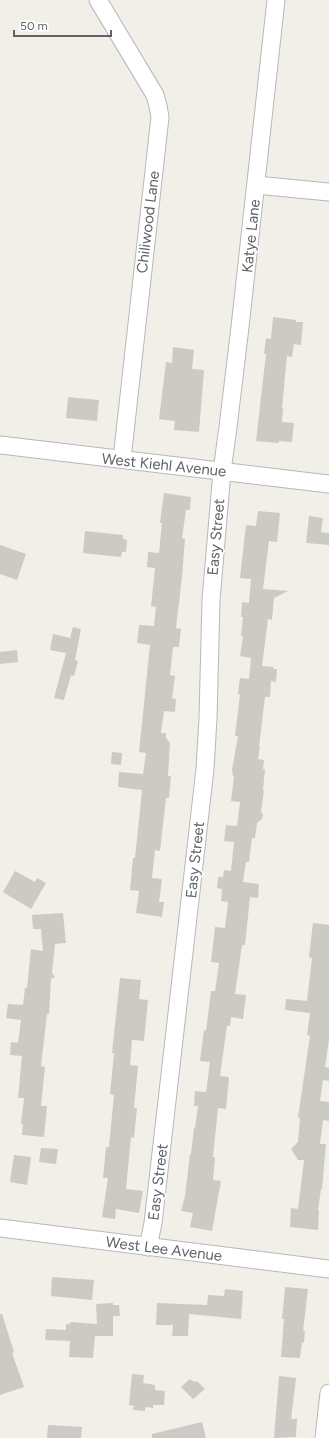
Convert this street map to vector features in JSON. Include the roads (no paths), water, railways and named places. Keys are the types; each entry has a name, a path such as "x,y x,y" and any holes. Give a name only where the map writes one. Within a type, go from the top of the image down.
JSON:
{"street":[{"name":"Chiliwood Lane","path":"98,0 155,95 160,117 122,459"},
{"name":"Katye Lane","path":"222,471 256,185 276,0"},
{"path":"256,185 329,192"},
{"name":"West Kiehl Avenue","path":"0,444 329,484"},
{"name":"Easy Street","path":"148,1247 153,1223 205,769 211,600 222,471"},
{"name":"West Lee Avenue","path":"0,1228 329,1269"},
{"path":"324,1438 329,1394"}]}
